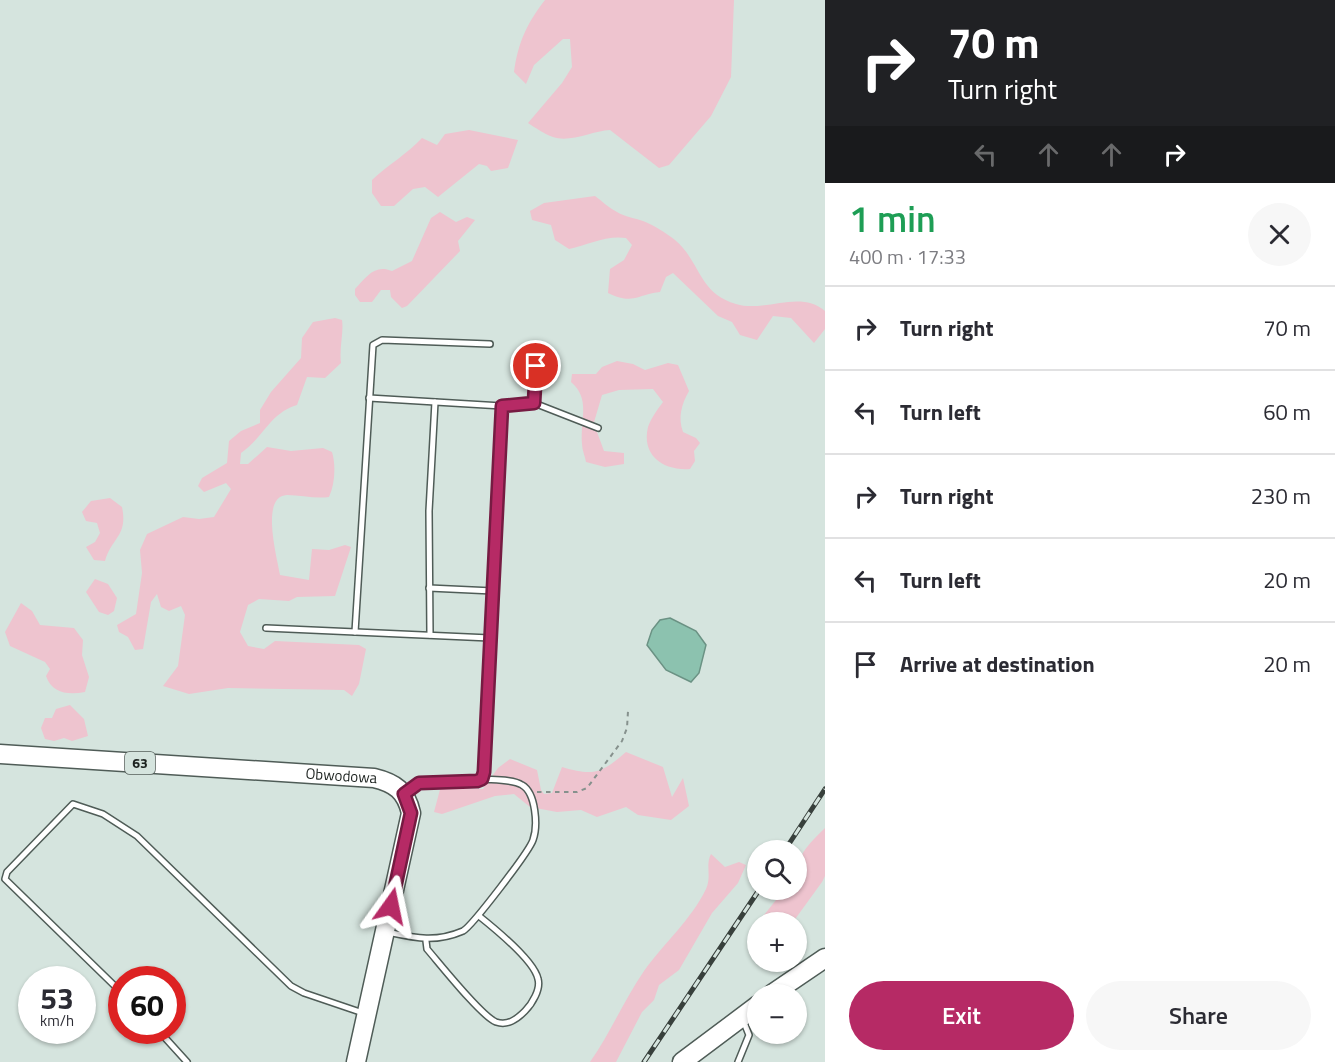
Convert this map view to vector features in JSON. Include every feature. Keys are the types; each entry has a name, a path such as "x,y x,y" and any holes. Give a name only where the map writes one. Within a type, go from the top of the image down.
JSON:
{"main road":[{"name":"Obwodowa","path":"0,754 374,778 389,781 404,794"},
{"path":"356,1062 411,813 404,794"},
{"path":"787,984 825,958"},
{"path":"682,1062 747,1012"}],"lane":[{"path":"355,632 371,351 377,341 490,344"},
{"path":"534,403 537,347"},
{"path":"369,398 502,406 534,403 598,428"},
{"path":"429,635 429,511 435,402"},
{"path":"482,779 485,764 502,406"},
{"path":"429,588 493,591"},
{"path":"266,628 490,638"},
{"path":"386,931 426,941 463,930 478,916 533,842 535,826 531,794 522,784 482,779 419,783 404,794"},
{"path":"108,979 5,879 7,872 74,804 103,814 137,836 291,986 304,993 367,1014"},
{"path":"426,941 427,949 489,1018 507,1023 517,1019 529,1007 537,992 539,981 535,971 498,932 478,916"},
{"path":"738,1062 749,1035 741,1016"},
{"path":"171,1044 187,1062"}],"path":[{"path":"531,794 544,790 577,792 587,788 622,741 627,728 627,711"}],"shaded area":[{"path":"545,0 734,0 731,77 711,116 669,165 659,168 610,130 567,139 553,137 528,123 562,83 572,67 570,39 563,39 534,65 526,84 514,72 524,34"},
{"path":"469,130 518,140 508,168 491,171 487,166 479,164 438,197 425,187 413,189 394,206 381,206 372,193 372,180 422,138 437,145 445,134"},
{"path":"595,196 620,214 643,221 675,240 684,249 707,285 724,299 747,306 805,302 825,311 825,329 814,343 791,318 773,316 757,340 740,335 732,322 718,316 673,273 666,277 660,292 629,299 608,293 610,269 624,260 632,245 626,238 604,239 569,249 555,240 551,225 532,220 530,211 544,203"},
{"path":"440,212 456,222 467,217 475,220 458,241 460,251 407,306 402,308 391,297 390,290 381,290 372,302 360,302 355,295 355,289 376,270 392,271 412,261 431,218"},
{"path":"335,318 342,320 341,363 325,378 307,377 297,405 273,419 256,440 241,453 240,464 248,464 267,447 291,451 323,448 332,452 334,474 329,497 287,495 279,498 274,505 272,529 280,575 309,580 312,549 329,550 345,545 351,547 335,596 297,597 289,601 259,599 248,605 240,632 248,646 264,649 275,641 359,645 366,649 359,684 352,696 344,690 228,688 189,694 163,686 178,666 185,615 181,606 169,611 161,607 157,594 151,602 143,649 135,650 128,637 119,632 117,625 136,614 142,573 140,550 147,534 183,517 199,519 214,517 231,489 226,483 204,492 198,486 202,478 227,463 229,441 241,431 260,423 260,410 271,392 301,358 302,338 313,322"},
{"path":"617,361 633,364 645,370 668,363 678,365 689,391 681,412 681,427 683,432 696,438 700,443 694,451 695,461 690,469 680,469 663,464 651,454 647,437 648,427 663,402 653,389 619,390 602,395 592,429 597,432 604,451 624,453 624,464 605,467 586,462 582,448 583,403 581,395 571,382 572,374 596,374 602,367"},
{"path":"110,498 122,507 123,524 105,561 94,560 86,547 95,542 100,533 97,523 86,521 82,512 91,501"},
{"path":"95,579 108,584 117,598 114,611 108,615 99,612 86,592"},
{"path":"21,603 32,611 40,625 74,628 83,640 82,655 89,677 85,692 67,693 52,687 46,676 50,669 45,662 10,646 5,632"},
{"path":"670,618 696,631 706,645 699,673 691,682 666,670 647,645 652,630 660,620"},
{"path":"70,705 84,719 88,736 72,741 64,738 54,741 45,739 41,728 45,718 52,718 56,709"},
{"path":"626,752 663,767 672,797 683,778 689,806 671,820 638,815 626,807 597,817 581,810 557,812 530,807 514,794 495,796 442,814 434,812 442,782 466,789 483,789 498,768 510,759 537,770 544,794 552,793 562,767 582,772 596,771 610,765"},
{"path":"825,828 825,876 800,912 766,912 776,900 807,900 807,848"},
{"path":"711,854 725,867 739,862 746,865 738,883 712,913 679,970 659,985 654,1000 642,1012 616,1062 590,1062 644,971 700,900 708,884"}],"railway":[{"path":"792,840 825,789"},
{"path":"644,1062 752,900"}],"route":[{"path":"391,906 411,813 404,794 419,783 477,781 482,779 484,772 502,406 534,403 536,366"}]}
